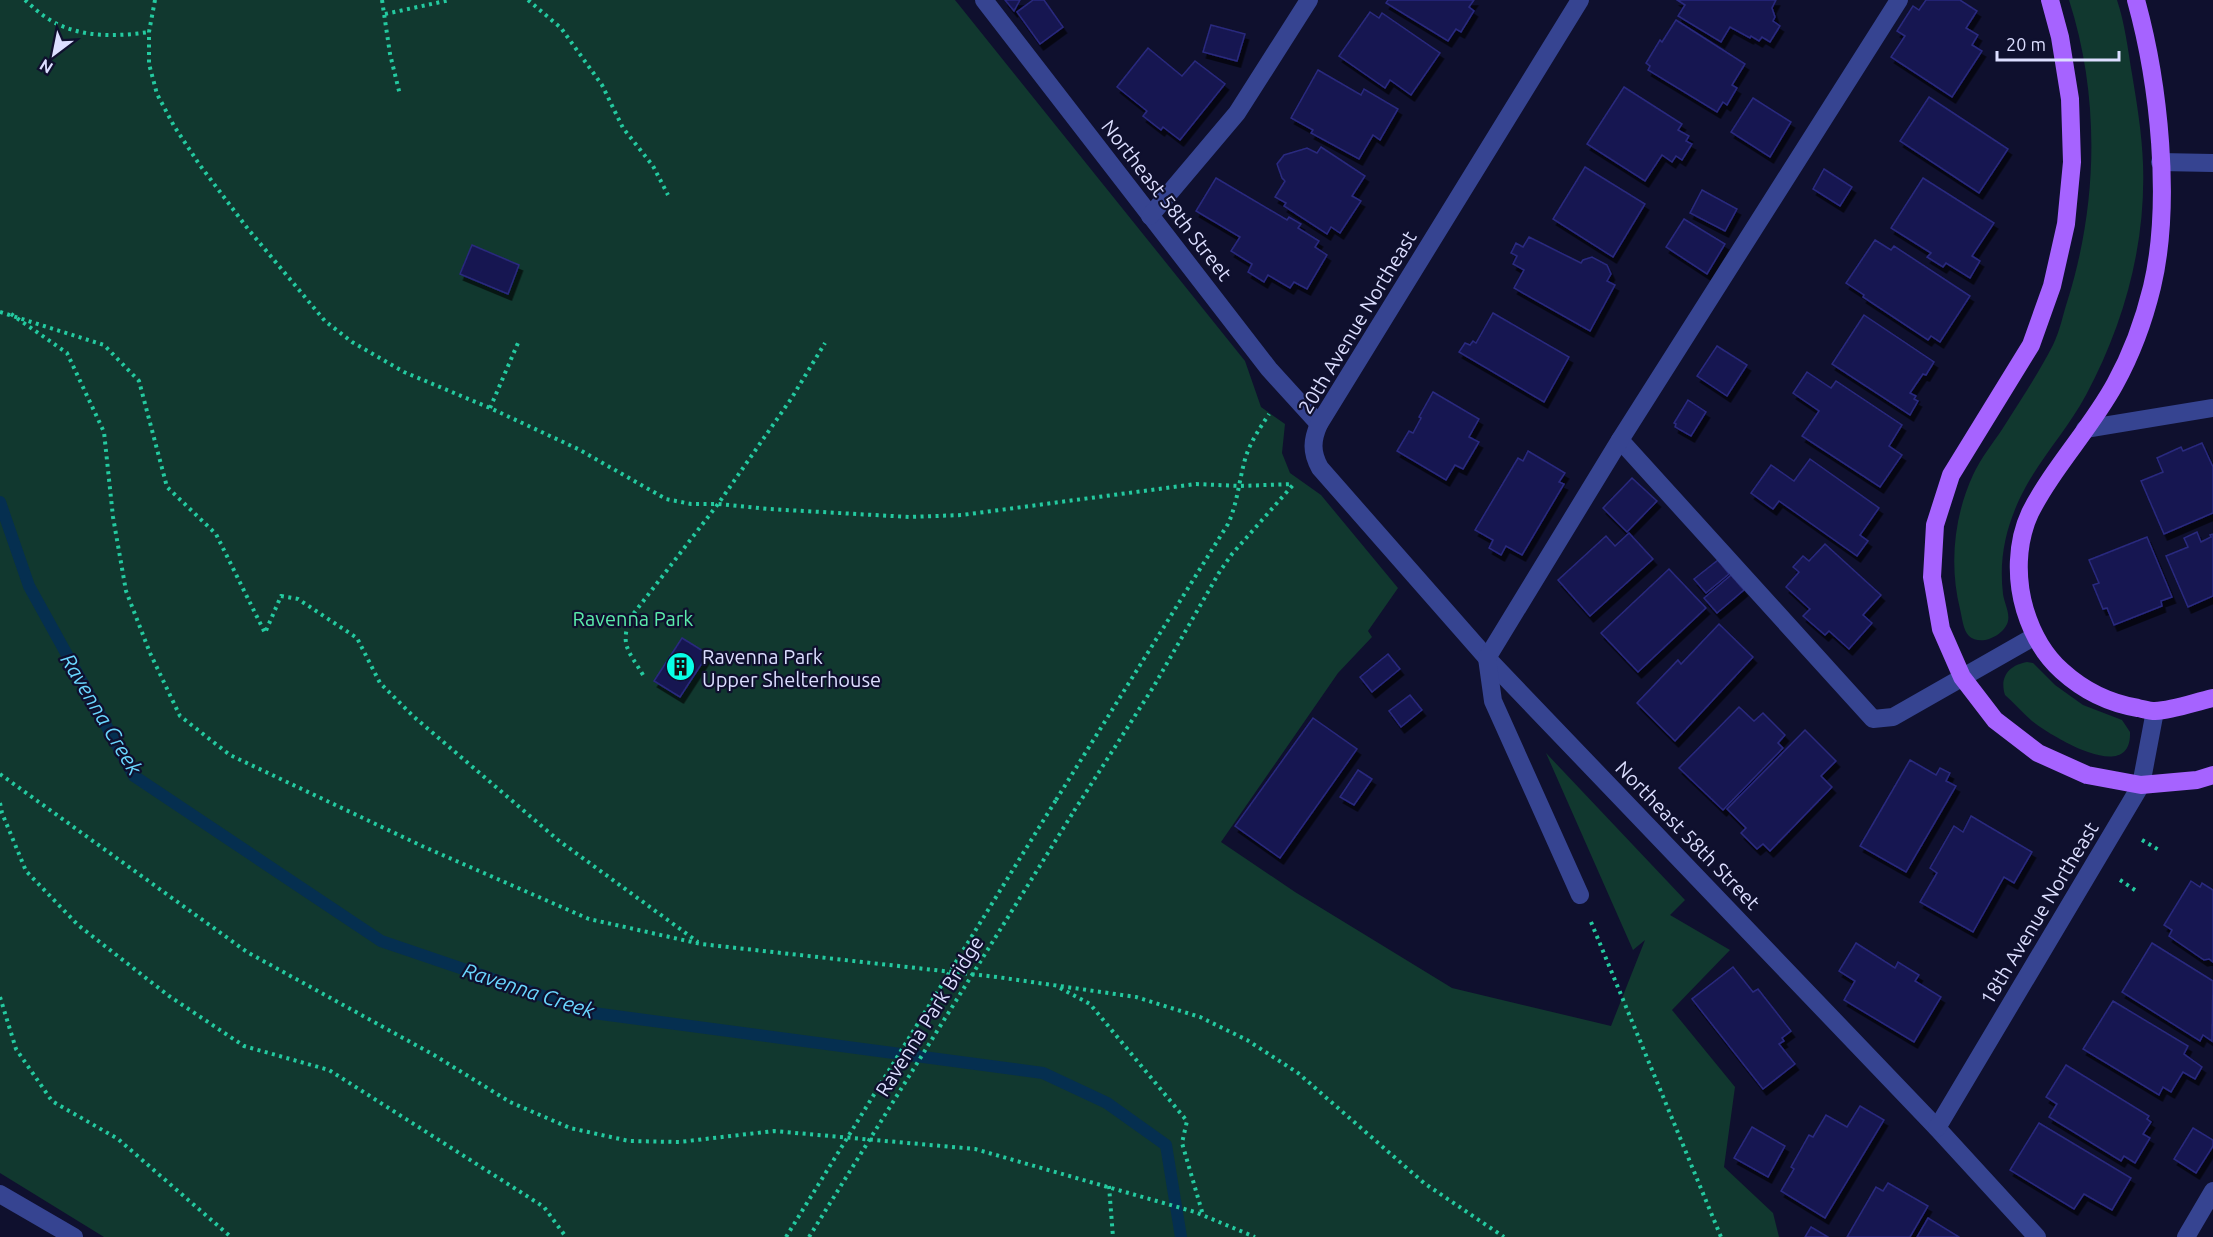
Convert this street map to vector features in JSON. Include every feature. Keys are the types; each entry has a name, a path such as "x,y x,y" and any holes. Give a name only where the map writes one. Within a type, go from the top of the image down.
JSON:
{"main road":[{"path":"2050,0 2060,36 2070,99 2072,162 2066,224 2052,286 2031,345 1951,475 1935,525 1932,578 1941,629 1962,676 1995,720 2038,753 2087,775 2141,785 2197,780 2213,775"},
{"path":"2136,0 2144,27 2156,104 2160,162 2160,244 2142,321 2115,384 2030,514 2019,552 2019,591 2030,629 2052,662 2081,688 2116,705 2155,711 2213,698"}],"street":[{"name":"Northeast 58th Street","path":"984,0 1269,369 1320,424"},
{"path":"1150,216 1237,113 1309,0"},
{"name":"20th Avenue Northeast","path":"1314,458 1314,437 1320,424 1580,0"},
{"path":"1580,896 1493,701 1487,658 1620,440 1899,0"},
{"path":"2160,162 2213,163"},
{"path":"2085,429 2213,408"},
{"path":"1620,440 1873,719 1893,717 2035,636"},
{"name":"Northeast 58th Street","path":"1314,458 1320,468 1487,658 1937,1128 2037,1237"},
{"name":"18th Avenue Northeast","path":"1937,1128 2141,785 2155,711"},
{"path":"2186,1237 2213,1191"},
{"path":"0,1194 74,1237"}],"path":[{"path":"25,0 48,19 75,33 123,36 149,32"},
{"path":"382,0 390,54 400,94"},
{"path":"385,14 450,0"},
{"path":"528,0 561,28 602,85 623,128 653,166 668,195"},
{"path":"154,1 149,32 149,64 157,94 174,126 199,164 248,229 326,321 352,342 404,372 490,408 578,449 666,499 691,504 909,517 962,514 1196,484 1240,486 1294,484 1314,458"},
{"path":"0,312 104,345 139,381 167,487 216,534 265,633 281,597 298,599 357,638 380,683 413,716 558,840 701,945"},
{"path":"11,314 67,354 104,432 113,517 126,591 150,653 180,716 230,755 422,846 589,919 701,945 997,977 1136,997 1200,1017 1247,1040 1298,1073 1424,1183 1504,1237"},
{"path":"490,408 518,343"},
{"path":"643,675 630,653 624,633 632,617 718,504 791,399 825,343"},
{"path":"786,1237 1216,546 1235,510 1242,472 1251,443 1271,411"},
{"name":"Ravenna Park Bridge","path":"809,1237 1154,686 1220,571 1232,554 1294,484"},
{"path":"0,774 247,952 434,1055 510,1102 570,1128 629,1141 679,1142 774,1131 975,1149 1194,1212 1255,1237"},
{"path":"0,803 26,871 78,925 169,996 244,1046 330,1070 544,1207 566,1237"},
{"path":"2140,838 2159,850"},
{"path":"2116,877 2135,890"},
{"path":"1580,896 1721,1237"},
{"path":"1055,986 1090,1004 1187,1121 1182,1143 1203,1216"},
{"path":"0,997 16,1049 52,1101 117,1139 231,1237"},
{"path":"1109,1186 1113,1237"}],"green space":[{"name":"Ravenna Park","path":"0,0 955,0 1245,361 1261,407 1285,424 1282,453 1290,473 1321,495 1398,588 1368,631 1372,637 1338,673 1221,842 1295,892 1452,988 1611,1026 1645,940 1633,950 1546,753 1685,900 1670,915 1730,950 1672,1010 1735,1087 1724,1167 1773,1213 1779,1237 104,1237 0,1173"},
{"path":"2069,0 2117,0 2126,37 2140,130 2143,164 2141,224 2122,312 2099,368 2078,409 2026,486 2010,523 2004,546 2002,569 2003,594 2008,611 2008,621 1998,635 1980,640 1969,636 1965,630 1957,592 1954,558 1961,507 1976,469 2029,387 2055,340 2078,263 2085,225 2090,188 2090,111 2079,36"},
{"path":"2027,662 2033,663 2055,685 2083,705 2122,720 2130,732 2127,748 2118,755 2105,756 2089,752 2056,737 2032,721 2005,695 2004,688 2007,672"}],"building":[{"path":"1005,0 1020,0 1014,11"},
{"path":"1033,0 1044,0 1063,27 1040,44 1017,12"},
{"path":"1388,0 1474,0 1469,7 1474,11 1461,32 1456,29 1448,41 1386,3"},
{"path":"1677,0 1776,0 1772,8 1775,17 1773,21 1780,26 1770,42 1762,37 1759,41 1751,36 1750,38 1730,27 1721,42 1678,16 1685,5"},
{"path":"1926,0 1960,0 1977,11 1966,28 1978,35 1972,45 1982,51 1952,97 1891,57 1905,36 1897,31 1913,6 1919,10"},
{"path":"1370,12 1379,18 1382,13 1440,53 1411,95 1390,80 1385,88 1339,56"},
{"path":"1676,20 1745,64 1732,85 1737,88 1727,105 1723,102 1717,112 1648,70 1650,66 1646,63"},
{"path":"1211,25 1245,34 1237,61 1203,52"},
{"path":"1148,48 1182,76 1195,61 1225,84 1180,140 1163,127 1161,130 1143,116 1147,111 1117,87"},
{"path":"1318,70 1361,95 1364,89 1398,109 1380,140 1373,135 1359,159 1311,133 1313,130 1291,118"},
{"path":"1624,87 1682,124 1678,130 1689,136 1686,141 1692,144 1682,160 1676,156 1672,162 1662,155 1645,181 1587,144"},
{"path":"1929,97 2008,149 1979,193 1900,141"},
{"path":"1753,98 1791,122 1770,157 1731,132"},
{"path":"1321,147 1365,176 1352,196 1361,201 1340,233 1331,227 1327,234 1284,206 1286,203 1275,197 1285,181 1277,164 1284,155 1307,148 1317,153"},
{"path":"1585,167 1645,204 1613,257 1553,219"},
{"path":"1824,169 1852,187 1840,206 1813,189"},
{"path":"1216,178 1287,220 1289,217 1301,224 1298,228 1319,241 1315,247 1327,255 1307,289 1294,282 1290,288 1268,275 1264,282 1248,272 1252,264 1231,251 1240,237 1196,211"},
{"path":"1923,178 1994,223 1972,256 1980,261 1970,278 1946,263 1943,267 1927,257 1931,253 1891,228"},
{"path":"1702,190 1737,209 1725,231 1690,213"},
{"path":"1684,219 1725,244 1707,274 1666,247"},
{"path":"1529,237 1581,263 1592,257 1607,265 1611,274 1607,281 1615,285 1590,331 1514,288 1524,270 1513,264 1517,256 1511,253 1516,243 1523,247"},
{"path":"1875,240 1891,250 1894,246 1970,296 1940,342 1931,336 1928,340 1846,283"},
{"path":"472,245 519,265 508,294 460,274"},
{"path":"1493,313 1569,357 1544,402 1459,352 1465,343 1470,345 1473,341 1476,343"},
{"path":"1864,315 1934,362 1910,393 1916,396 1914,399 1918,401 1910,415 1832,364"},
{"path":"1717,346 1747,365 1727,396 1697,376"},
{"path":"1807,372 1831,388 1836,381 1902,425 1889,446 1902,455 1880,487 1802,436 1819,411 1793,393"},
{"path":"1433,392 1479,419 1469,437 1479,442 1463,469 1455,465 1446,480 1397,451 1409,431 1413,433"},
{"path":"1688,400 1706,412 1691,436 1675,427 1674,423"},
{"path":"2202,443 2213,467 2213,513 2164,534 2141,481 2163,472 2157,458 2181,447 2183,451"},
{"path":"1528,451 1565,473 1559,482 1564,484 1522,555 1506,546 1501,555 1489,548 1493,540 1475,530 1518,458 1523,461"},
{"path":"1810,459 1879,508 1860,535 1868,541 1857,556 1779,501 1773,509 1751,493 1771,465 1794,481"},
{"path":"1632,478 1657,501 1627,532 1603,508"},
{"path":"2197,532 2201,542 2213,534 2213,596 2188,607 2166,556 2188,547 2184,538"},
{"path":"1629,533 1653,559 1590,616 1558,580 1606,536 1615,546"},
{"path":"2147,537 2172,597 2161,601 2162,606 2114,625 2107,608 2103,609 2093,585 2099,583 2089,560"},
{"path":"1825,544 1881,595 1863,615 1872,623 1849,649 1829,631 1825,635 1803,616 1810,609 1786,587 1799,572 1793,567 1803,556 1809,561"},
{"path":"1718,560 1729,574 1706,593 1694,579"},
{"path":"1669,569 1706,608 1638,672 1601,633"},
{"path":"1731,575 1744,590 1717,613 1704,598"},
{"path":"1719,624 1753,657 1675,741 1637,703 1678,660 1681,664"},
{"name":"Ravenna Park Upper Shelterhouse","path":"682,638 708,654 680,697 654,681"},
{"path":"1388,654 1400,669 1372,692 1360,677"},
{"path":"1410,695 1422,710 1401,727 1389,711"},
{"path":"1739,707 1754,721 1763,713 1785,735 1778,743 1783,748 1723,810 1679,768"},
{"path":"1313,718 1357,749 1280,858 1235,826"},
{"path":"1805,730 1836,761 1821,776 1832,787 1770,851 1763,844 1757,849 1741,833 1746,828 1727,809"},
{"path":"1910,760 1936,775 1940,768 1950,773 1946,781 1956,786 1906,872 1860,846"},
{"path":"1358,770 1372,779 1354,805 1340,797"},
{"path":"1971,816 2032,852 2014,883 2004,877 1973,932 1920,902 1937,873 1930,868 1954,826 1963,832"},
{"path":"2191,881 2200,887 2202,883 2213,890 2213,962 2209,959 2204,960 2169,936 2172,930 2164,925"},
{"path":"1856,943 1895,968 1898,962 1919,975 1915,981 1941,997 1914,1042 1844,1000 1855,981 1839,971"},
{"path":"2152,943 2213,981 2212,1041 2203,1035 2200,1041 2122,992"},
{"path":"1733,967 1753,992 1758,989 1791,1031 1782,1038 1784,1041 1779,1044 1795,1064 1763,1089 1692,999"},
{"path":"2113,1001 2188,1046 2184,1054 2202,1067 2195,1079 2183,1072 2171,1092 2163,1087 2159,1095 2083,1049"},
{"path":"2066,1065 2149,1116 2147,1119 2151,1122 2143,1134 2150,1138 2135,1163 2124,1156 2121,1161 2049,1117 2057,1104 2046,1097"},
{"path":"1860,1106 1884,1120 1825,1218 1781,1191 1809,1135 1813,1137 1826,1115 1847,1127"},
{"path":"2039,1123 2131,1178 2112,1210 2084,1194 2074,1209 2010,1170"},
{"path":"1752,1127 1785,1146 1768,1177 1734,1158"},
{"path":"2193,1128 2213,1140 2213,1146 2196,1173 2174,1159"},
{"path":"1888,1183 1928,1206 1910,1237 1847,1237 1876,1187 1883,1191"},
{"path":"1928,1218 1959,1237 1917,1237"},
{"path":"1811,1227 1828,1237 1805,1237"}],"waterway":[{"name":"Ravenna Creek","path":"0,502 29,586 134,776 381,941 593,1013 1043,1073 1107,1103 1166,1145 1181,1237"}],"place":[{"name":"Ravenna Park Upper Shelterhouse","path":"681,667"}]}
